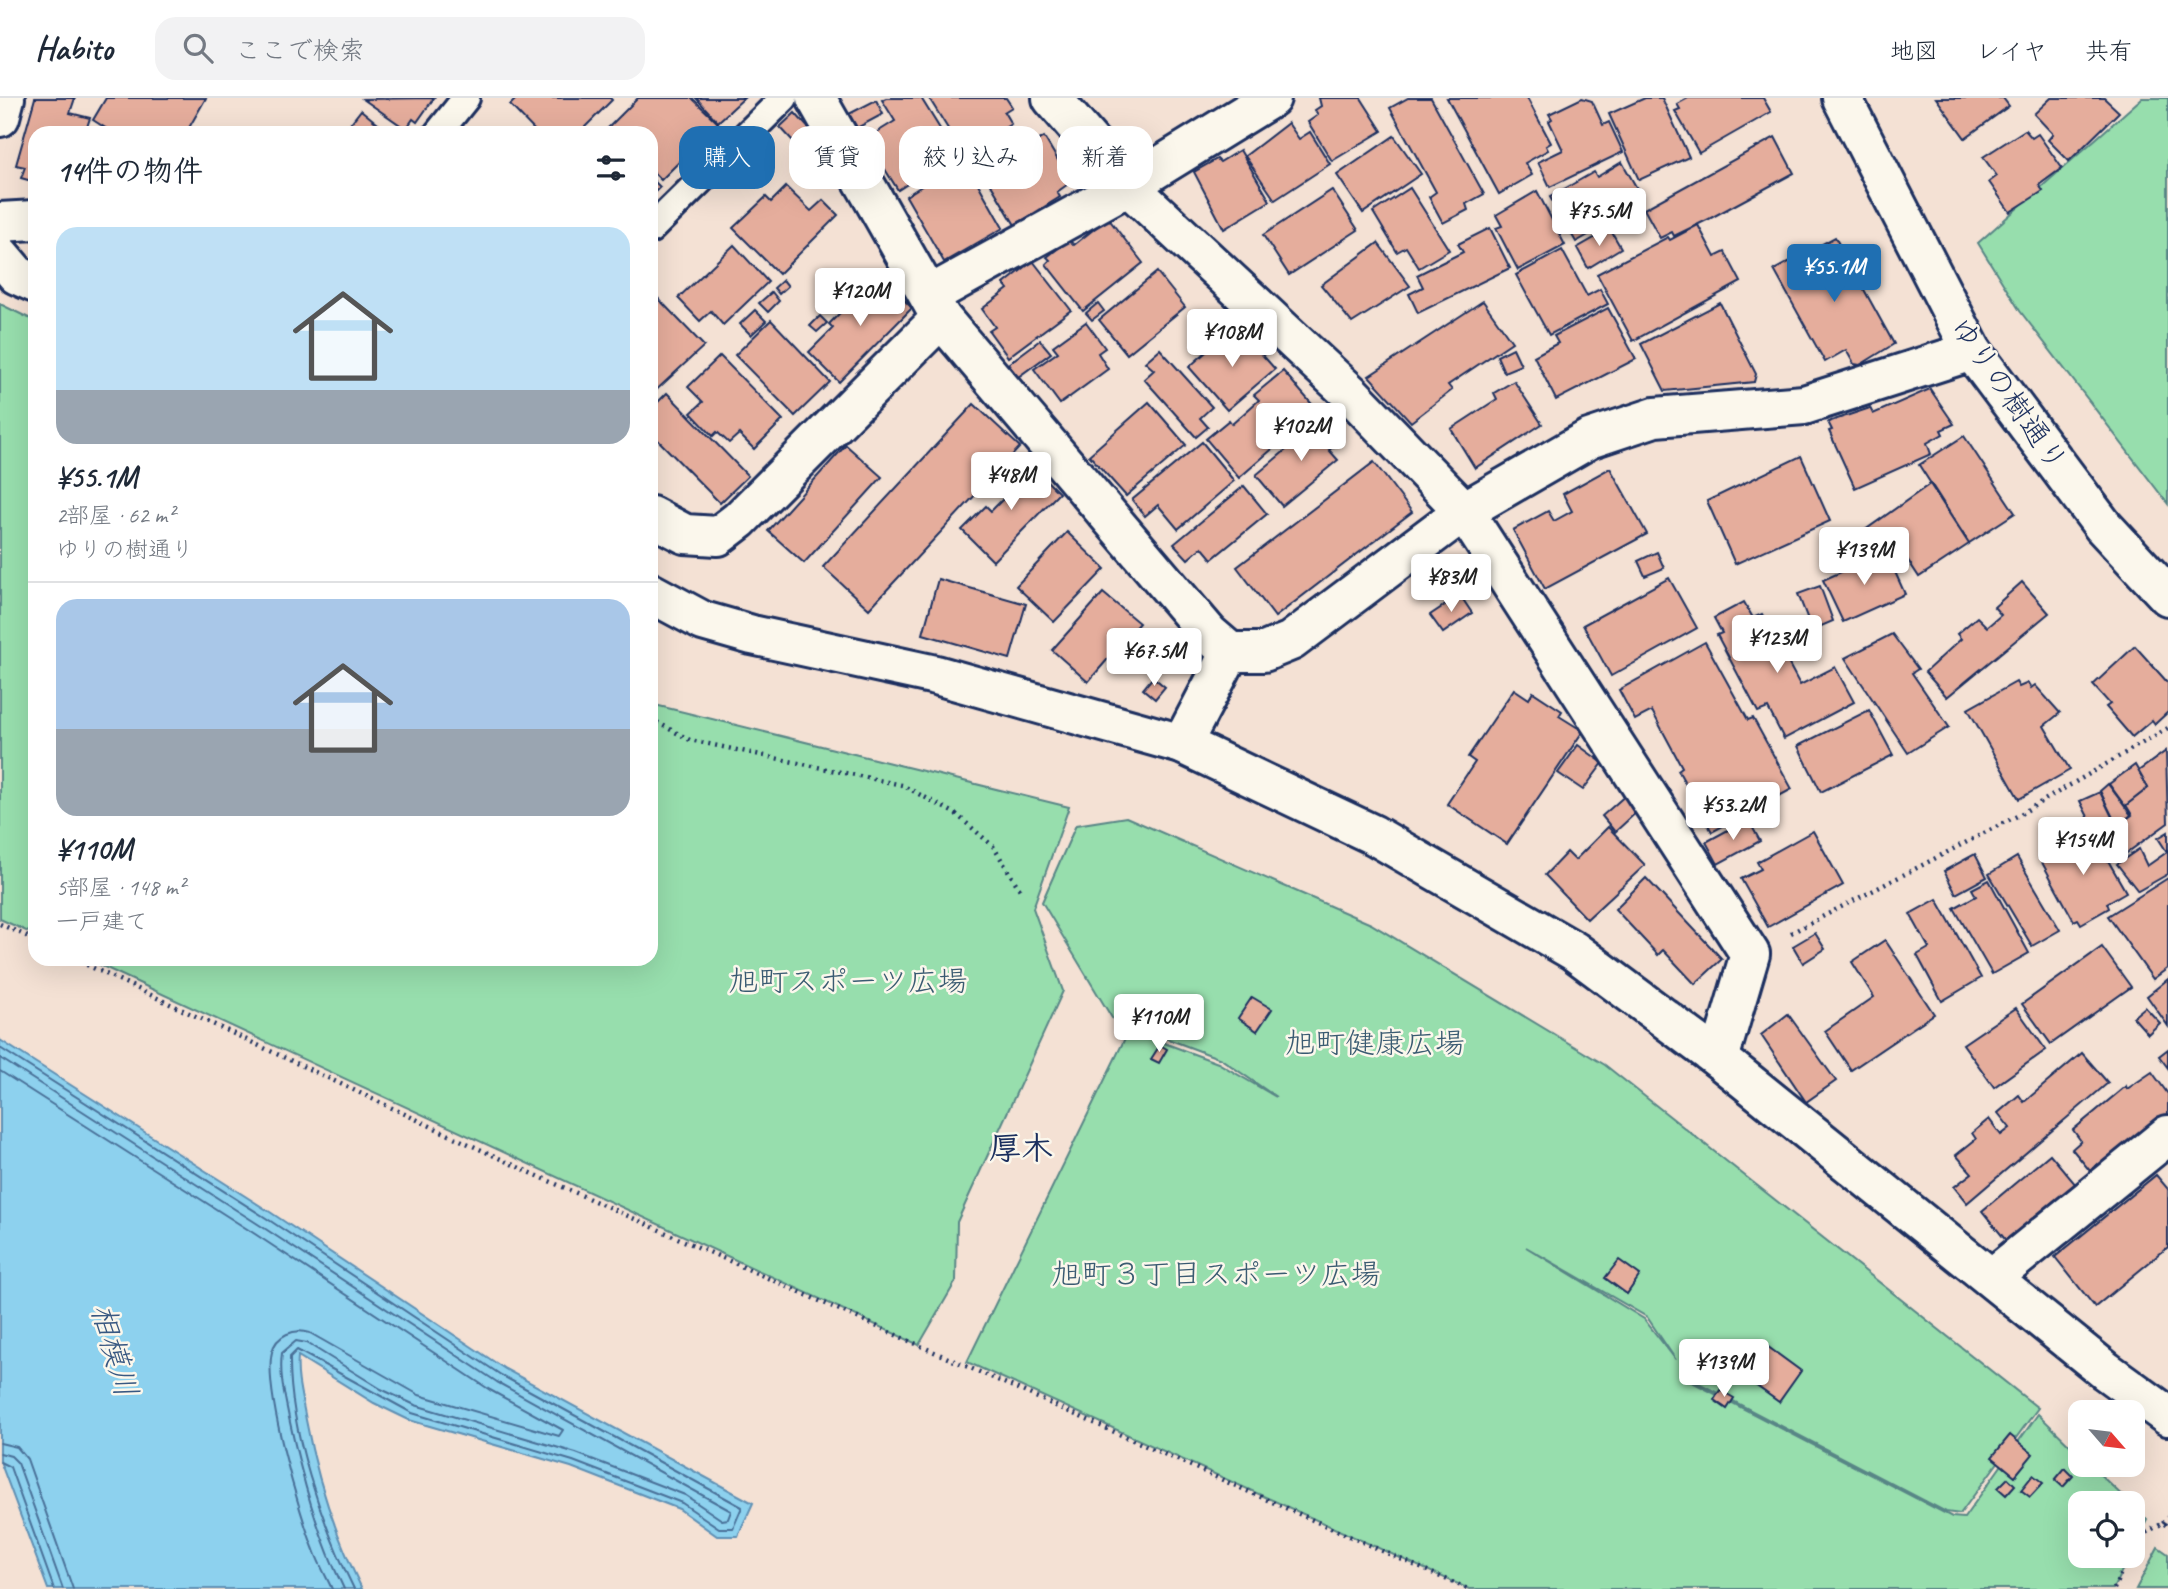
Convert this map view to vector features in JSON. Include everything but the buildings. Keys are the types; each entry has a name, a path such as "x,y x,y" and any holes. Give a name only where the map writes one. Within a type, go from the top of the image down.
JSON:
{"street":[{"path":"0,117 5,98"},
{"path":"816,98 935,306 1209,634 1230,652 1264,652 1291,641 1464,511 1589,439 1655,417 1804,405 1972,351"},
{"path":"1052,98 1076,126"},
{"path":"1153,171 1270,98"},
{"name":"ゆりの樹通り","path":"1842,98 1972,351 2103,526 2168,596"},
{"path":"658,520 685,534 718,536 739,520 935,306 1123,189"},
{"path":"1131,189 1351,394 1464,511 1750,954 1719,1059"},
{"path":"0,222 28,220"},
{"path":"0,255 17,275 28,280"},
{"path":"658,597 703,621 752,635 948,679 1182,744 1374,835 1574,951 1719,1059 1916,1220 1993,1277 2106,1371 2168,1416"},
{"path":"1182,744 1230,652"},
{"path":"1993,1277 2168,1135"}],"lane":[{"path":"444,126 466,98"},
{"path":"658,222 784,98"}],"path":[{"path":"658,723 690,740 902,785 956,814 993,846 1022,892"},
{"path":"1750,954 2017,816 2168,728"},
{"path":"0,924 28,937"},
{"path":"89,966 520,1168 1468,1589"},
{"path":"2145,1534 2165,1525 2168,1517"},
{"path":"2114,1589 2123,1568"}],"green space":[{"path":"2142,98 2168,98 2168,504 2020,311 1978,243"},
{"path":"0,304 28,318 28,932 0,919"},
{"name":"旭町スポーツ広場","path":"658,706 1069,807 1033,908 1063,991 957,1222 956,1281 919,1345 102,966 658,966"},
{"path":"1126,817 1371,924 1605,1065 2038,1408 1960,1514 1946,1512 1689,1378 1692,1382 1952,1517 1964,1518 2038,1414 2068,1443 2068,1477 2103,1477 2117,1491 2068,1491 2068,1568 2123,1568 2113,1589 1469,1589 967,1362 1129,1030 1218,1063 1276,1097 1221,1059 1112,1018 1042,902 1076,825","holes":["1526,1247 1647,1317 1676,1360 1644,1319"]},
{"path":"2158,1547 2168,1554 2168,1589 2136,1589"}],"water":[{"name":"相模川","path":"0,1040 270,1212 505,1369 753,1503 738,1536 717,1536 679,1509 571,1467 409,1420 374,1403 298,1356 300,1388 321,1485 343,1548 362,1589 48,1589 0,1461"}],"district":[{"name":"厚木","path":"1021,1148"}],"park label":[{"name":"旭町健康広場","path":"1375,1043"},
{"name":"旭町３丁目スポーツ広場","path":"1216,1274"}]}
